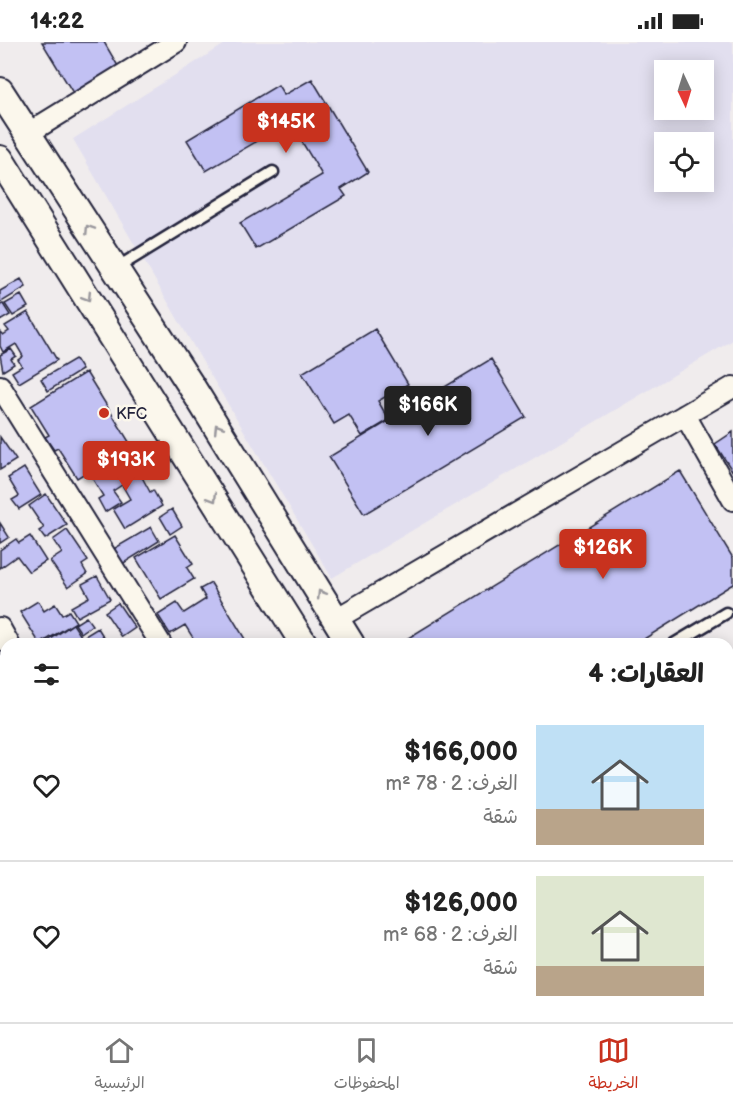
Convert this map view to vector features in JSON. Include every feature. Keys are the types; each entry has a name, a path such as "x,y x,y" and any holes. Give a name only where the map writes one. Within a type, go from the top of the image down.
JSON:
{"street":[{"path":"27,134 176,42"},
{"path":"0,91 347,638"},
{"path":"0,159 300,638"},
{"path":"0,386 157,638"},
{"path":"336,619 733,387"},
{"path":"685,415 733,500"}],"lane":[{"path":"115,269 273,172"},
{"path":"684,638 726,613"}],"shaded area":[{"path":"228,42 733,42 733,340 332,578 73,139"}],"building":[{"path":"42,42 104,42 118,66 73,93"},
{"path":"312,79 368,172 341,189 346,196 256,249 240,223 322,175 290,122 206,171 187,140 278,85 284,95"},
{"path":"21,279 26,287 0,303 0,291"},
{"path":"21,295 28,307 13,316 5,304"},
{"path":"3,304 10,315 0,321 0,305"},
{"path":"28,312 57,360 19,383 12,372 22,366 18,360 23,356 16,344 3,352 0,346 0,332 3,335 9,331 5,326"},
{"path":"375,329 408,384 378,401 389,420 362,436 349,415 334,424 302,373"},
{"path":"11,349 16,356 11,359 14,364 3,371 0,355"},
{"path":"75,359 82,370 48,391 41,379"},
{"path":"491,359 526,417 364,514 329,457"},
{"path":"86,372 131,445 77,478 58,448 54,450 45,437 49,435 31,406"},
{"path":"733,432 733,472 715,444"},
{"path":"0,437 16,460 0,470"},
{"path":"129,453 150,492 153,490 162,506 125,529 113,509 130,499 122,485 113,491 121,502 105,512 98,499 103,496 92,478"},
{"path":"24,468 41,495 19,509 12,500 19,496 8,478"},
{"path":"680,471 733,558 733,584 646,638 408,638"},
{"path":"46,494 67,525 45,539 39,531 44,528 29,506"},
{"path":"172,509 182,526 170,534 160,517"},
{"path":"0,523 9,537 0,543"},
{"path":"151,527 159,541 119,566 110,551"},
{"path":"67,530 88,561 82,565 87,574 68,587 50,561 62,553 53,540"},
{"path":"175,535 193,564 187,568 194,579 161,599 136,558"},
{"path":"30,536 46,561 29,572 17,556 0,568 0,550 16,539 19,543"},
{"path":"97,576 110,599 77,617 71,607 89,597 82,584"},
{"path":"211,583 244,638 193,638 185,625 170,634 158,615 177,603 184,613 206,599 200,589"},
{"path":"38,601 44,611 55,604 62,615 69,611 76,622 50,638 36,638 20,612"},
{"path":"118,603 135,628 122,637 105,612"},
{"path":"86,617 92,625 81,633 75,624"},
{"path":"73,624 81,636 78,638 53,638"},
{"path":"98,628 104,638 86,638 85,636"}],"place":[{"name":"KFC","path":"104,413"}]}
